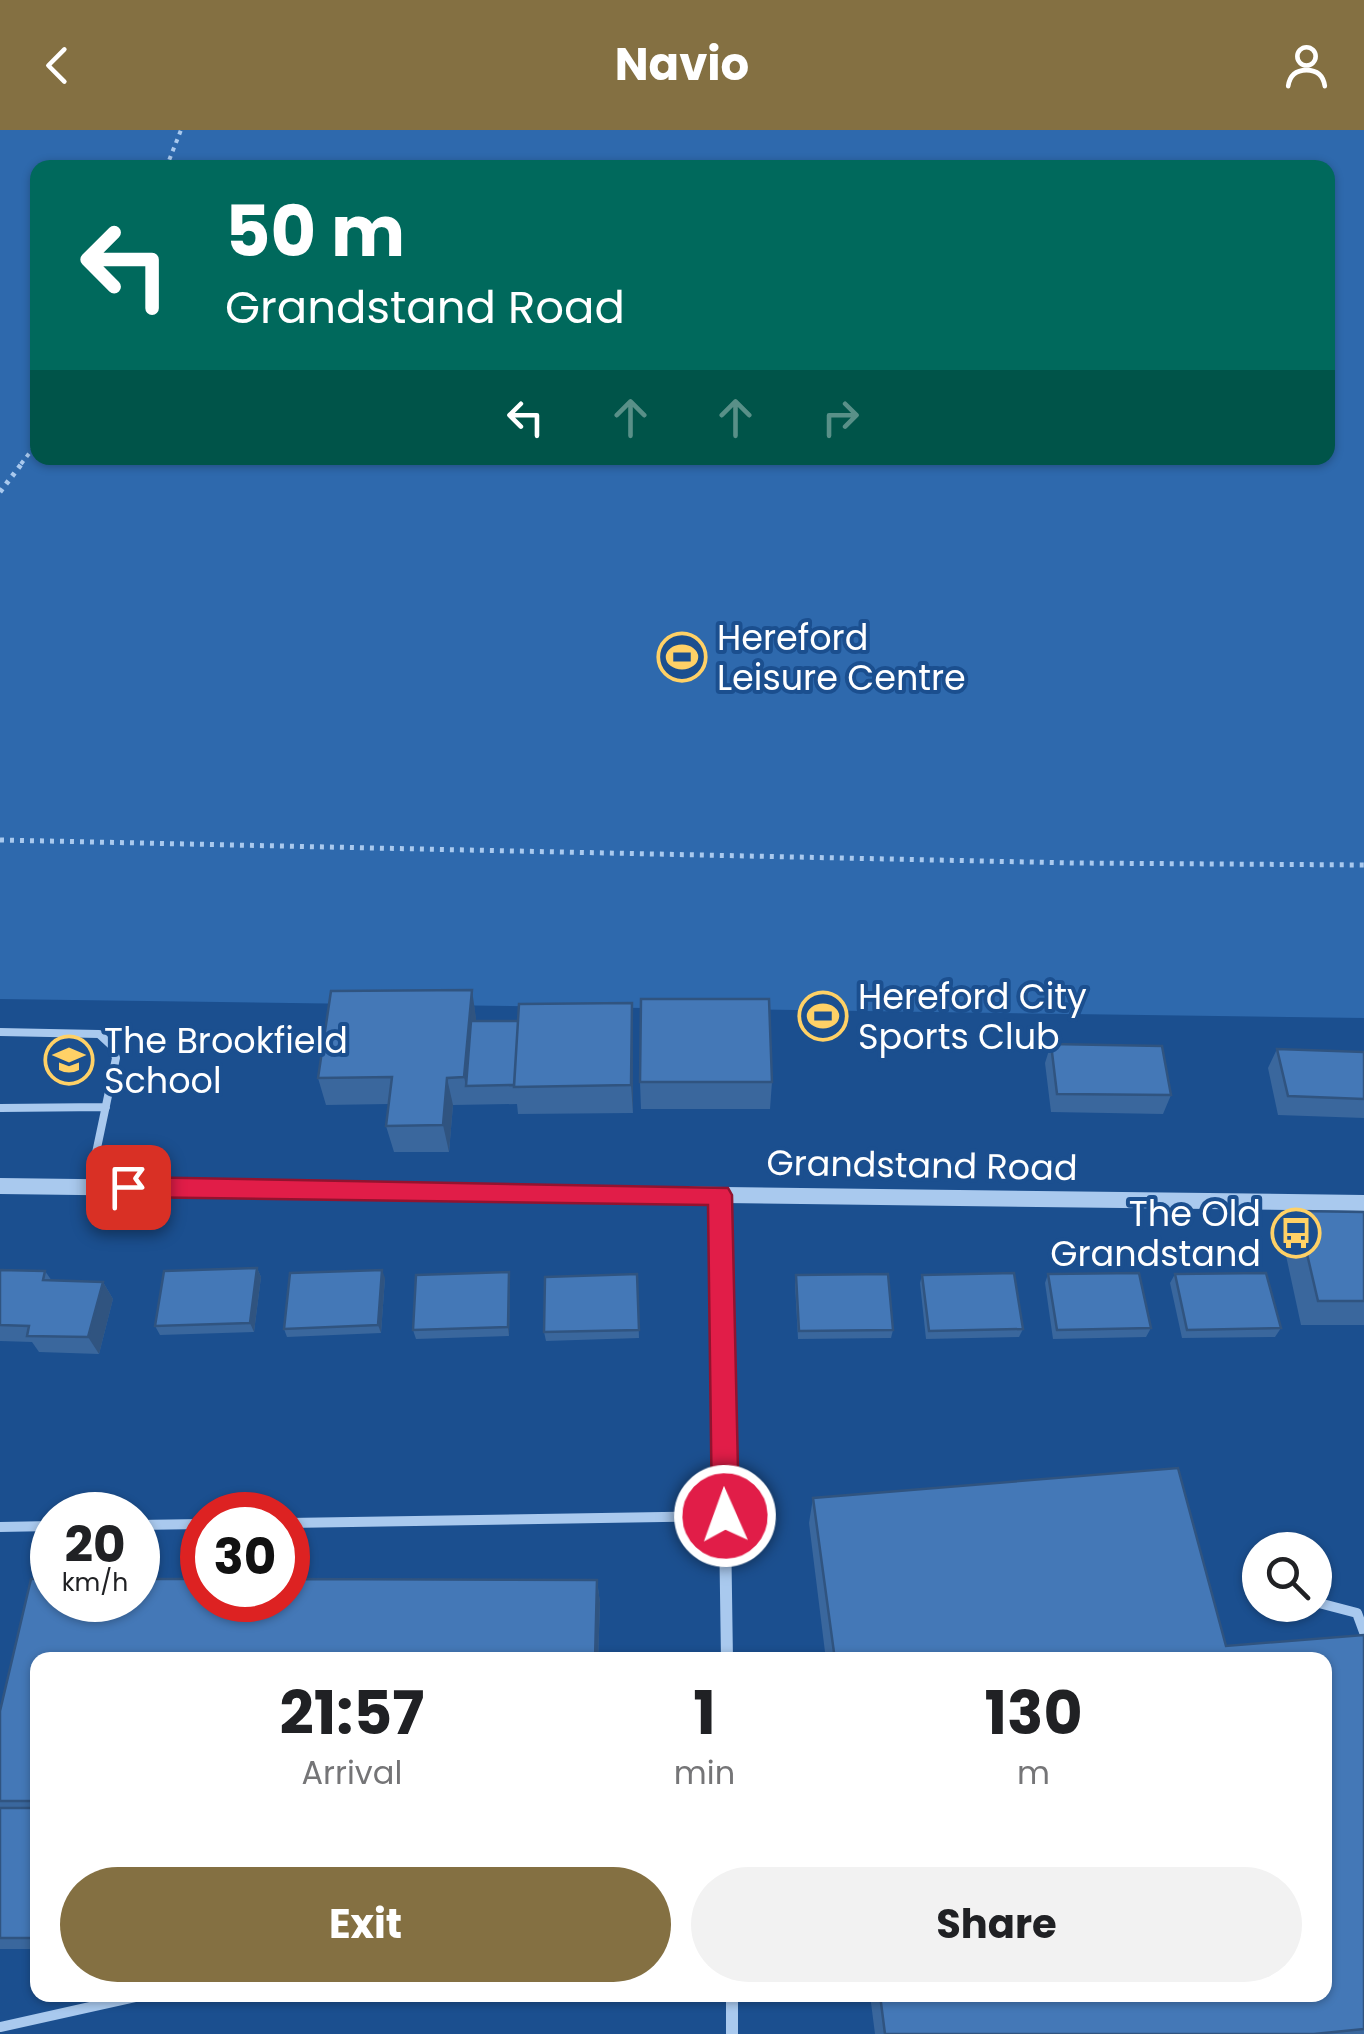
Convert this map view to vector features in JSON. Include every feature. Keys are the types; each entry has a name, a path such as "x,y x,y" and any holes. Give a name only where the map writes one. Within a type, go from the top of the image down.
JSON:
{"street":[{"name":"Grandstand Road","path":"0,1186 1364,1204"},
{"path":"720,1195 727,1652"},
{"path":"732,2002 732,2034"}],"lane":[{"path":"0,1032 98,1034 112,1046 116,1058 89,1187"},
{"path":"0,1108 106,1107"},
{"path":"310,1522 725,1516"},
{"path":"0,1541 2,1527 30,1526"},
{"path":"1332,1606 1361,1613 1364,1632"},
{"path":"0,2027 112,2002"}],"path":[{"path":"169,160 181,130"},
{"path":"0,492 30,453"},
{"path":"0,840 1075,863 1364,864"}],"shaded area":[{"name":"Hereford Leisure Centre","path":"0,130 1364,130 1364,1018 0,999"}],"building":[{"path":"472,990 464,1077 447,1078 443,1125 386,1126 392,1077 318,1078 331,991"},
{"path":"641,999 769,999 772,1082 640,1082"},
{"path":"632,1003 631,1085 514,1087 519,1004"},
{"path":"471,1021 518,1021 514,1085 466,1086"},
{"path":"1051,1044 1162,1046 1171,1095 1057,1094"},
{"path":"1277,1049 1364,1052 1364,1099 1288,1096"},
{"path":"1297,1211 1364,1212 1364,1301 1318,1301"},
{"path":"257,1268 250,1323 155,1326 164,1271"},
{"path":"0,1270 45,1271 43,1280 103,1282 88,1337 27,1336 29,1326 0,1325"},
{"path":"382,1270 378,1325 284,1329 290,1273"},
{"path":"509,1272 508,1327 413,1330 416,1275"},
{"path":"1014,1273 1023,1329 929,1331 922,1275"},
{"path":"1139,1273 1151,1328 1057,1330 1048,1274"},
{"path":"1266,1273 1281,1328 1187,1330 1175,1274"},
{"path":"637,1274 639,1330 544,1332 545,1277"},
{"path":"888,1274 893,1330 799,1331 796,1275"},
{"path":"1178,1468 1226,1646 1364,1635 1364,2029 1314,2034 885,2034 881,2002 1332,2002 1332,1652 834,1652 813,1498"},
{"path":"160,1579 180,1579 180,1622 310,1622 310,1579 597,1580 595,1652 30,1652 30,1801 0,1801 0,1711 30,1583 30,1622 160,1622"},
{"path":"0,1808 30,1808 30,1938 0,1938"}],"place":[{"name":"Hereford Leisure Centre","path":"682,657"},
{"name":"Hereford City Sports Club","path":"823,1016"},
{"name":"The Brookfield School","path":"69,1060"},
{"name":"The Old Grandstand","path":"1296,1233"}],"route":[{"path":"128,1187 720,1195 725,1516"}]}
